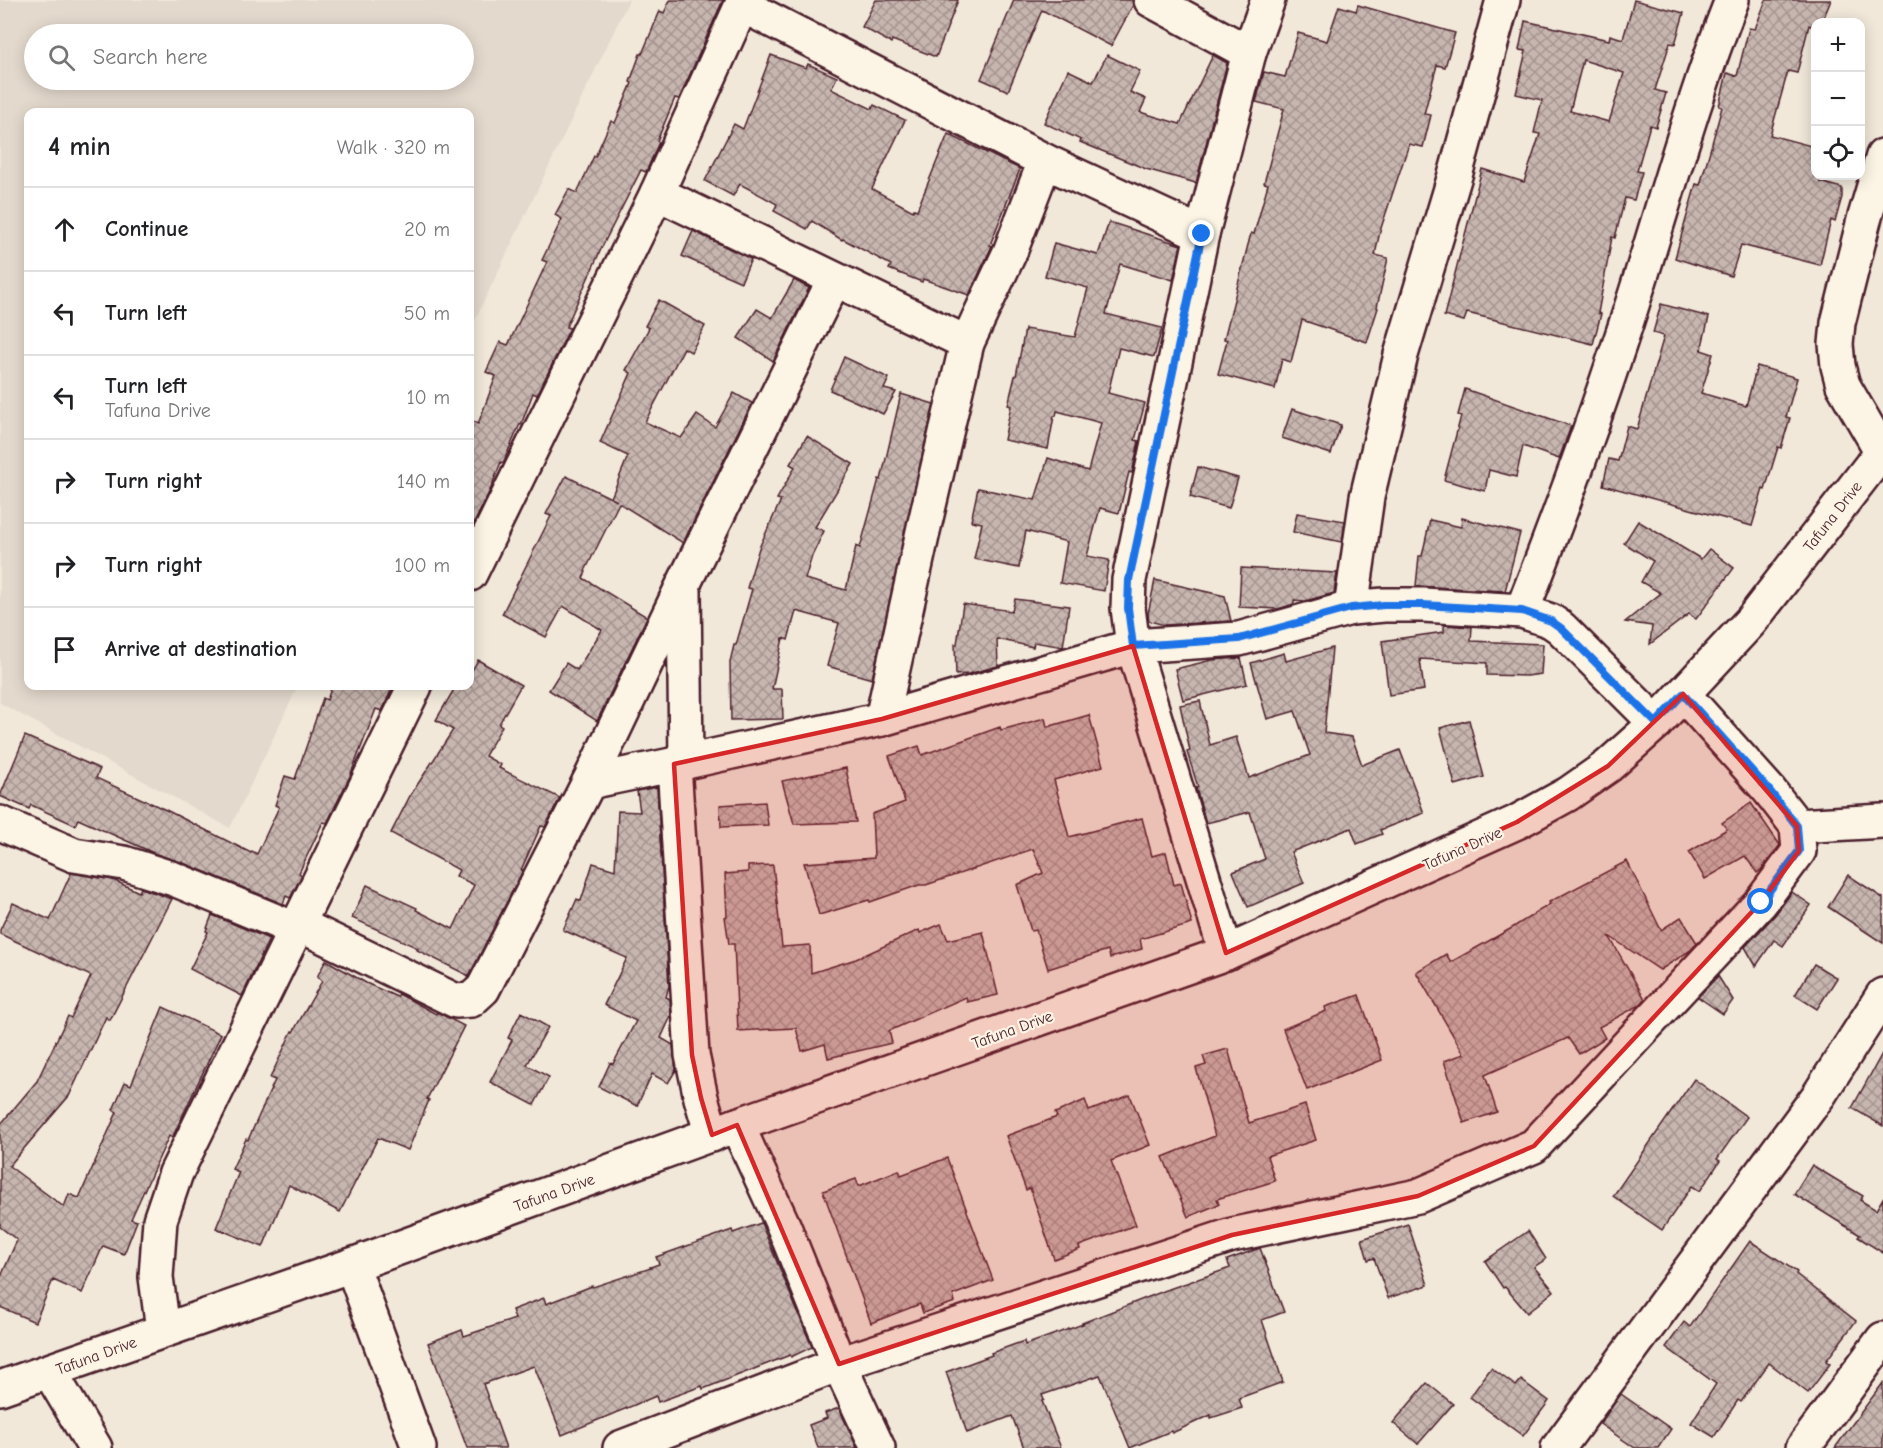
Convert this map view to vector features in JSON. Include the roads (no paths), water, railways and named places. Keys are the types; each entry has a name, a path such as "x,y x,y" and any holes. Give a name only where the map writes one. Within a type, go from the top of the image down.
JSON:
{"street":[{"path":"1151,0 1249,53"},
{"path":"1226,953 1133,646 1128,608 1129,580 1202,234 1249,53 1268,0"},
{"path":"1351,608 1367,496 1401,355 1456,172 1503,0"},
{"path":"1522,611 1579,464 1621,340 1675,164 1732,0"},
{"path":"474,566 657,193 743,3 1045,161 1202,234"},
{"path":"1882,451 1843,385 1836,344 1838,323 1883,156"},
{"path":"882,719 967,343 1010,252 1045,161"},
{"path":"657,193 967,343"},
{"path":"0,823 74,855 124,863 174,879 296,927 456,1001 471,1000 483,990 589,782 684,583 834,280"},
{"name":"Tafuna Drive","path":"0,1388 1226,953 1517,822 1568,795 1608,766 1656,723 1751,621 1882,451"},
{"path":"684,583 680,763 692,1055 701,1098 724,1130 784,1227 839,1364 878,1448"},
{"path":"589,782 882,719 1133,646 1239,639 1351,608 1384,605 1522,611 1551,621 1561,628 1656,723"},
{"path":"163,1330 156,1277 160,1220 176,1173 413,690"},
{"path":"620,1448 839,1364 1232,1235 1418,1196 1534,1146 1761,902 1799,851 1797,826 1769,790 1683,694"},
{"path":"1797,826 1883,821"},
{"path":"1558,1448 1819,1095 1883,995"},
{"path":"352,1265 419,1448"},
{"path":"1803,1448 1883,1340"},
{"path":"50,1372 95,1448"}]}
